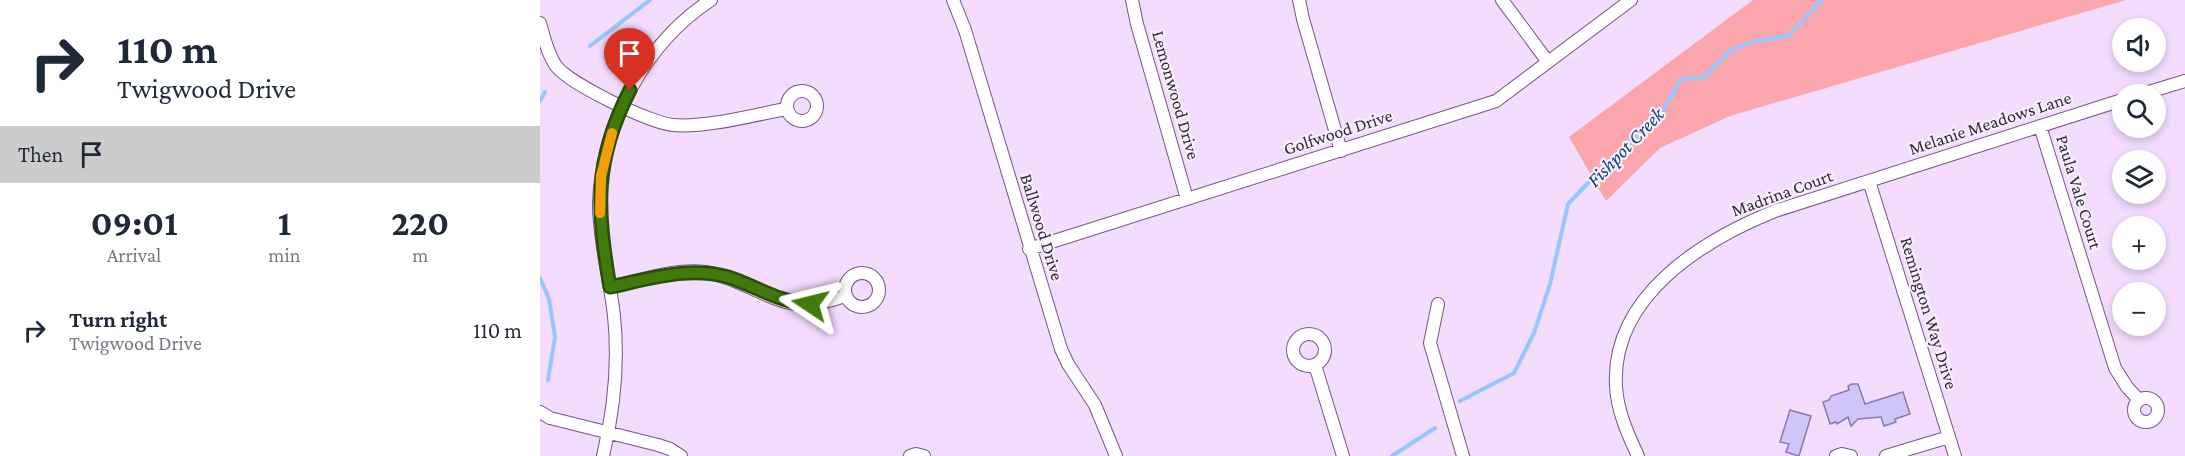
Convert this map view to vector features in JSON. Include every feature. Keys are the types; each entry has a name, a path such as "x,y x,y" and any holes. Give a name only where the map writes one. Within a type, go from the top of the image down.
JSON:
{"street":[{"path":"603,456 609,433 616,375 614,317 602,233 600,195 601,176 607,149 622,106 642,71 669,37 698,9 711,0"},
{"name":"Ballwood Drive","path":"953,0 965,30 1029,249 1061,349 1068,364 1095,405 1116,456"},
{"name":"Lemonwood Drive","path":"1132,0 1186,199"},
{"path":"1299,0 1341,151"},
{"path":"1502,0 1548,62"},
{"name":"Golfwood Drive","path":"1029,249 1496,101 1631,0"},
{"path":"540,23 549,52 556,65 567,77 622,106 663,123 674,125 729,119 786,109"},
{"path":"2166,87 2185,81"},
{"name":"Melanie Meadows Lane","path":"1869,181 2112,103"},
{"name":"Paula Vale Court","path":"2040,126 2115,368 2139,400"},
{"name":"Remington Way Drive","path":"1869,181 1955,456"},
{"name":"Madrina Court","path":"1638,456 1619,405 1616,387 1617,366 1628,324 1652,290 1688,258 1729,232 1775,212 1869,181"},
{"path":"610,287 670,274 705,272 729,278 796,304 822,303 845,296"},
{"path":"1438,304 1430,342 1463,456"},
{"path":"1315,364 1343,456"},
{"path":"540,412 550,418 658,445 681,456"},
{"path":"1886,456 1949,437"},
{"path":"910,456 916,454 924,456"},
{"path":"1836,456 1842,454 1851,456"}],"shaded area":[{"path":"1753,0 2126,0 1730,116 1660,148 1606,201 1569,137"}],"building":[{"path":"1858,384 1865,404 1903,392 1910,414 1884,426 1881,417 1858,419 1851,426 1848,417 1837,424 1836,422 1830,424 1823,402 1829,400 1831,396 1849,390 1848,386"},
{"path":"1790,410 1811,416 1799,456 1786,452 1789,444 1780,442"}],"waterway":[{"path":"590,46 650,0"},
{"name":"Fishpot Creek","path":"1460,401 1514,373 1534,333 1550,284 1568,204 1607,163 1660,116 1681,79 1704,77 1731,50 1755,41 1788,36 1822,0"},
{"path":"540,101 545,92"},
{"path":"540,278 549,299 555,337 548,380"},
{"path":"1392,456 1435,428"}],"slow traffic":[{"path":"600,213 601,176 612,133"}],"route":[{"path":"630,90 614,126 601,176 600,223 610,287 670,274 705,272 729,278 782,300 796,304 810,304"}]}
